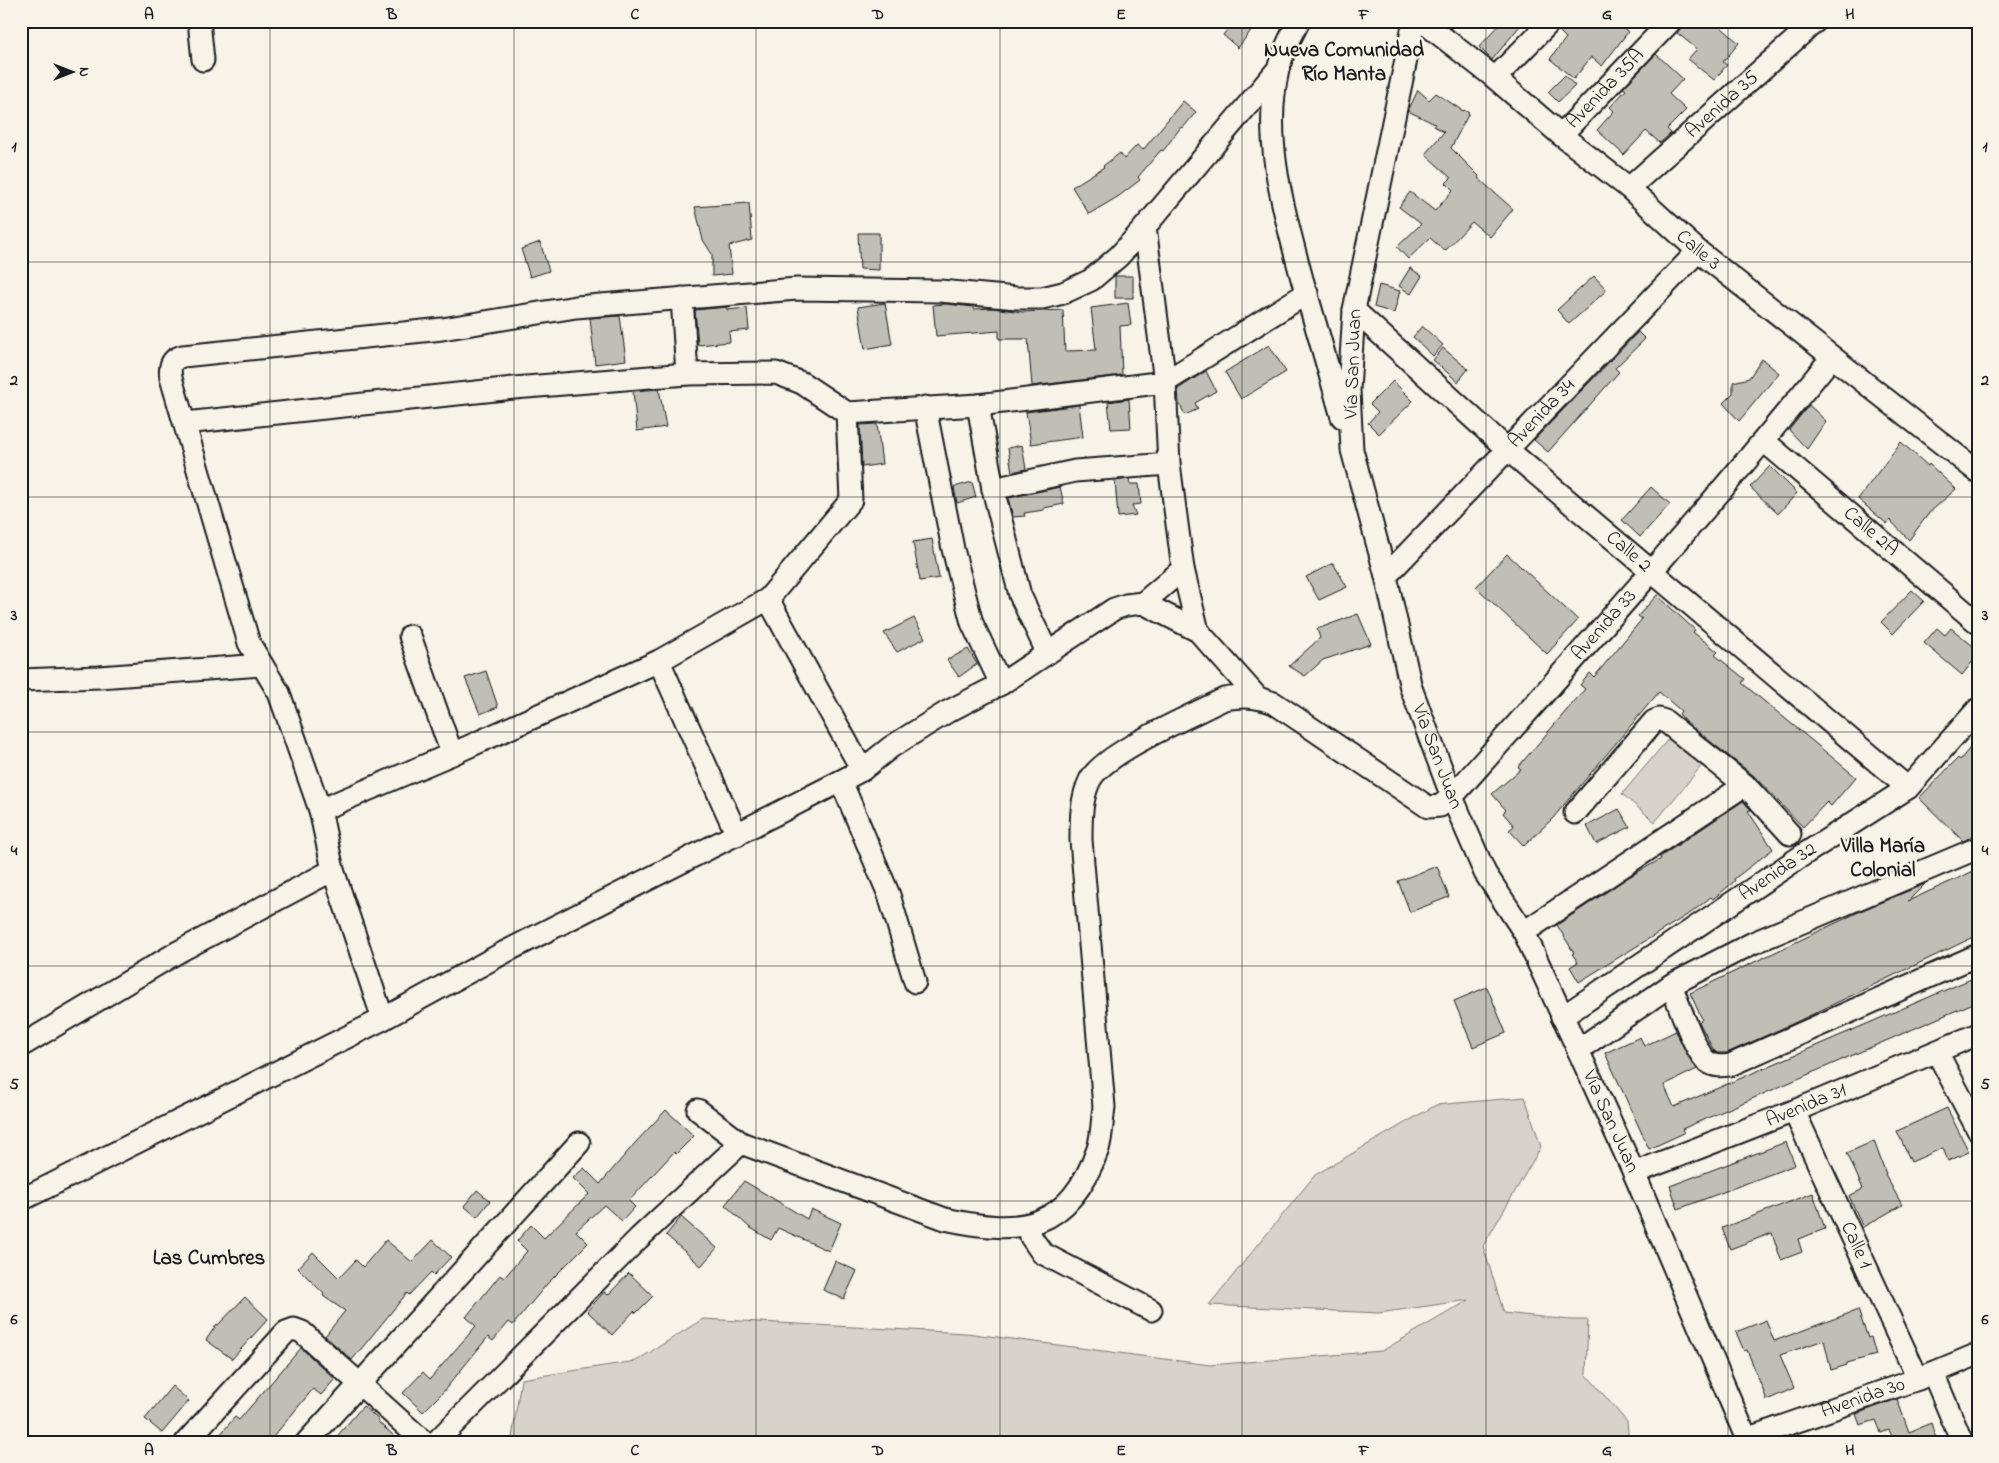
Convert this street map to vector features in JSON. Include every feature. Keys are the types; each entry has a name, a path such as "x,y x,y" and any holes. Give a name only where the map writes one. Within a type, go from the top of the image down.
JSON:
{"street":[{"path":"199,21 203,60"},
{"path":"383,1019 333,870 320,810 279,693 249,643 170,370 171,363 176,358 442,329 576,307 682,298 797,289 856,288 940,291 1017,298 1042,298 1063,293 1091,280 1119,256 1145,227 1278,69 1299,21"},
{"name":"Vía San Juan","path":"1414,21 1354,310 1349,390 1352,450 1386,576 1411,688 1452,797 1485,873 1524,932 1634,1173 1747,1440"},
{"name":"Calle 3","path":"1422,21 1629,188 1698,251 1978,472"},
{"path":"1495,78 1550,21"},
{"name":"Avenida 35A","path":"1561,135 1671,21"},
{"name":"Avenida 35","path":"1629,188 1816,21"},
{"path":"1278,69 1273,136 1276,172 1285,217 1352,450"},
{"path":"1145,227 1164,382 1169,464 1183,569 1198,631"},
{"name":"Avenida 34","path":"1386,576 1698,251"},
{"path":"185,423 514,388 687,374 776,373 802,383 847,413 978,405 1164,382 1307,294"},
{"path":"682,298 687,374"},
{"name":"Calle 2","path":"1354,310 1508,450 1908,788"},
{"name":"Avenida 33","path":"1452,797 1652,573 1832,358"},
{"path":"978,405 993,489 1020,595 1047,652"},
{"path":"925,407 953,549 972,623 1001,684"},
{"path":"320,810 452,754 659,661 768,599 851,500 847,413"},
{"name":"Calle 2A","path":"1764,441 1978,623"},
{"path":"993,489 1075,471 1169,464"},
{"path":"1143,604 1183,569"},
{"path":"768,599 862,770"},
{"path":"21,1200 383,1019 505,952 862,770 891,746 947,712 1001,684 1047,652 1114,610 1126,605 1143,604 1198,631 1257,697"},
{"path":"410,636 452,754"},
{"path":"659,661 737,835"},
{"path":"21,680 99,677 262,665"},
{"path":"698,1110 741,1143 945,1219 977,1226 1004,1228 1029,1225 1054,1214 1080,1187 1098,1147 1104,1107 1081,840 1081,815 1090,779 1102,765 1120,752 1224,700 1239,697 1257,697 1274,703 1428,807 1440,806 1452,797"},
{"name":"Avenida 32","path":"1562,1017 1806,853 1908,788 1978,709"},
{"path":"1575,813 1654,720 1659,719 1665,721 1745,784 1790,834"},
{"path":"841,781 889,895 915,982"},
{"path":"1524,932 1745,784"},
{"path":"1578,1050 1671,985 1753,943 1978,848"},
{"path":"21,1046 178,952 333,870"},
{"path":"1671,985 1697,1047 1706,1061 1716,1067 1730,1065 1978,955"},
{"name":"Avenida 31","path":"1634,1173 1794,1110 1978,1034"},
{"path":"1937,1052 1978,1130"},
{"name":"Calle 1","path":"1794,1110 1926,1376 1962,1442"},
{"path":"307,1442 579,1143"},
{"path":"436,1442 638,1239 741,1143"},
{"path":"1029,1225 1031,1237 1042,1253 1151,1310"},
{"path":"186,1442 286,1332 294,1329 302,1332 424,1442"},
{"name":"Avenida 30","path":"1747,1440 1926,1376 1978,1354"}],"shaded area":[{"path":"1670,737 1703,764 1655,822 1622,794"},
{"path":"1525,1097 1541,1147 1483,1246 1504,1313 1588,1320 1586,1374 1627,1422 1629,1442 531,1442 512,1438 521,1379 636,1361 703,1319 966,1333 1210,1365 1382,1351 1469,1300 1379,1313 1209,1305 1315,1175 1436,1105"}],"building":[{"path":"1234,21 1258,21 1238,48 1223,35"},
{"path":"1503,21 1524,21 1492,60 1479,47"},
{"path":"1563,21 1615,21 1628,32 1602,66 1591,57 1574,79 1550,59 1566,38 1559,31"},
{"path":"1685,21 1692,21 1701,28 1707,21 1728,21 1722,28 1739,43 1723,62 1727,65 1714,80 1688,59 1697,49 1677,33"},
{"path":"1656,54 1683,79 1669,94 1686,110 1667,129 1671,133 1660,143 1646,131 1624,155 1597,130 1614,111 1610,107 1626,90 1623,88"},
{"path":"1565,75 1575,86 1558,102 1548,92"},
{"path":"1418,90 1429,100 1436,93 1469,113 1451,148 1479,176 1478,178 1513,209 1490,237 1472,222 1445,251 1430,238 1408,259 1397,247 1421,224 1399,207 1410,192 1435,211 1453,190 1446,183 1451,178 1425,154 1444,132 1434,126 1435,124 1408,111"},
{"path":"1183,101 1196,112 1138,177 1140,180 1119,196 1089,214 1072,187 1104,167 1120,153 1124,159 1137,145 1143,150"},
{"path":"749,203 752,240 729,246 732,274 712,276 712,254 703,240 695,207"},
{"path":"858,233 879,233 879,270 860,269"},
{"path":"540,242 549,271 530,277 521,249"},
{"path":"1410,268 1422,276 1411,294 1399,286"},
{"path":"1115,276 1133,276 1133,298 1115,298"},
{"path":"1594,276 1607,290 1569,324 1557,310"},
{"path":"1379,285 1400,291 1394,313 1374,307"},
{"path":"885,303 892,344 865,349 858,307"},
{"path":"1128,303 1131,325 1120,326 1122,375 1032,386 1028,339 999,339 999,331 936,336 933,305 946,304 974,307 974,309 993,308 1022,312 1063,310 1065,351 1096,350 1091,308"},
{"path":"727,307 727,310 747,308 749,330 729,332 730,342 698,345 695,310"},
{"path":"620,316 626,360 595,364 590,318"},
{"path":"1422,326 1443,345 1433,356 1413,337"},
{"path":"1638,332 1645,339 1615,368 1619,372 1548,452 1534,440"},
{"path":"1269,345 1286,372 1241,399 1225,372"},
{"path":"1443,348 1468,369 1458,382 1433,360"},
{"path":"1762,359 1779,373 1739,421 1723,403 1733,393 1733,382 1749,378"},
{"path":"1206,371 1216,391 1195,403 1198,409 1185,415 1179,403 1178,389"},
{"path":"1393,381 1413,401 1379,434 1368,423 1378,412 1370,404"},
{"path":"659,389 666,427 637,431 633,391"},
{"path":"1129,399 1131,428 1111,429 1108,402"},
{"path":"1079,405 1083,437 1031,444 1026,412"},
{"path":"1809,405 1826,421 1807,449 1789,430"},
{"path":"877,424 882,464 862,467 860,425"},
{"path":"1901,442 1956,489 1929,513 1909,540 1890,520 1887,524 1858,499"},
{"path":"1022,445 1026,469 1012,472 1008,448"},
{"path":"1770,466 1797,493 1778,514 1750,487"},
{"path":"1129,479 1130,484 1139,484 1141,504 1132,505 1136,515 1118,517 1115,481"},
{"path":"972,482 976,497 957,503 954,487"},
{"path":"1060,487 1064,504 1024,513 1025,516 1013,517 1008,498"},
{"path":"1651,487 1670,504 1640,537 1622,520"},
{"path":"932,539 939,578 920,581 913,542"},
{"path":"1507,554 1578,620 1547,654 1476,587"},
{"path":"1333,563 1347,587 1319,600 1306,577"},
{"path":"1912,590 1924,601 1893,634 1881,622"},
{"path":"1657,595 1695,630 1693,632 1718,652 1715,655 1745,679 1742,683 1856,777 1831,806 1827,802 1803,827 1753,775 1688,724 1679,714 1681,711 1659,692 1553,818 1524,846 1509,830 1514,826 1503,813 1506,810 1492,794 1521,769 1518,767 1585,689 1580,685 1590,673 1594,677 1642,619 1638,616"},
{"path":"1358,614 1371,644 1323,660 1305,676 1289,666 1320,638 1317,629"},
{"path":"914,618 925,638 897,652 884,633"},
{"path":"1937,628 1945,635 1951,628 1978,650 1978,655 1962,675 1924,643"},
{"path":"968,649 977,664 959,677 947,660"},
{"path":"486,671 498,707 480,714 465,678"},
{"path":"1978,738 1978,829 1963,841 1919,798 1958,758 1960,760"},
{"path":"1743,801 1751,810 1748,811 1773,849 1734,879 1735,881 1713,899 1711,897 1692,912 1579,982 1570,967 1578,962 1557,925 1627,878 1661,859 1660,857"},
{"path":"1619,809 1630,827 1596,844 1587,826"},
{"path":"1437,866 1449,897 1410,912 1398,881"},
{"path":"1978,869 1978,935 1727,1053 1717,1053 1713,1049 1699,1022 1702,1019 1690,993 1865,909 1925,884 1908,901"},
{"path":"1978,976 1978,1001 1682,1129 1684,1133 1649,1149 1605,1053 1640,1037 1644,1046 1676,1031 1697,1069 1664,1085 1674,1107"},
{"path":"1487,987 1506,1033 1473,1047 1454,1001"},
{"path":"1947,1108 1969,1152 1948,1161 1943,1148 1911,1162 1897,1131"},
{"path":"666,1110 694,1136 676,1154 674,1152 629,1201 635,1207 622,1221 604,1205 576,1231 588,1243 547,1284 513,1325 509,1322 493,1341 488,1337 443,1392 423,1412 403,1393 423,1372 430,1379 476,1326 466,1317 500,1275 504,1278 527,1251 517,1241 531,1225 544,1238 589,1194 573,1178 584,1168 600,1184"},
{"path":"1874,1141 1885,1174 1902,1205 1863,1227 1849,1196 1863,1189 1847,1153"},
{"path":"1786,1142 1795,1165 1678,1209 1670,1186"},
{"path":"744,1181 807,1219 811,1209 841,1223 829,1251 778,1228 771,1240 749,1227 725,1205"},
{"path":"477,1190 490,1201 477,1217 464,1206"},
{"path":"1813,1193 1825,1229 1798,1239 1802,1252 1781,1260 1772,1233 1730,1249 1722,1228"},
{"path":"681,1217 717,1248 701,1266 666,1235"},
{"path":"386,1240 412,1262 433,1240 451,1257 434,1275 431,1272 409,1295 407,1293 352,1360 325,1336 345,1311 323,1296 324,1294 298,1268 313,1252 339,1278 356,1260 363,1267"},
{"path":"835,1261 857,1271 844,1299 823,1290"},
{"path":"629,1273 653,1296 636,1313 634,1311 612,1335 587,1311 604,1292 608,1295"},
{"path":"245,1297 268,1319 232,1359 206,1340 217,1324"},
{"path":"1858,1310 1868,1338 1871,1337 1876,1355 1847,1363 1847,1365 1831,1370 1824,1340 1780,1355 1794,1388 1767,1400 1747,1350 1744,1351 1736,1332 1766,1320 1774,1341"},
{"path":"301,1348 335,1379 321,1395 313,1389 269,1442 214,1442 235,1417 239,1420"},
{"path":"172,1386 189,1401 162,1433 145,1419"},
{"path":"1897,1399 1909,1432 1931,1423 1937,1442 1887,1442 1893,1438 1889,1430 1881,1433 1876,1420 1860,1425 1856,1414"},
{"path":"363,1406 379,1420 377,1421 401,1442 332,1442"}],"district":[{"name":"Nueva Comunidad Río Manta","path":"1344,63"},
{"name":"Villa María Colonial","path":"1883,859"},
{"name":"Las Cumbres","path":"209,1259"}]}
